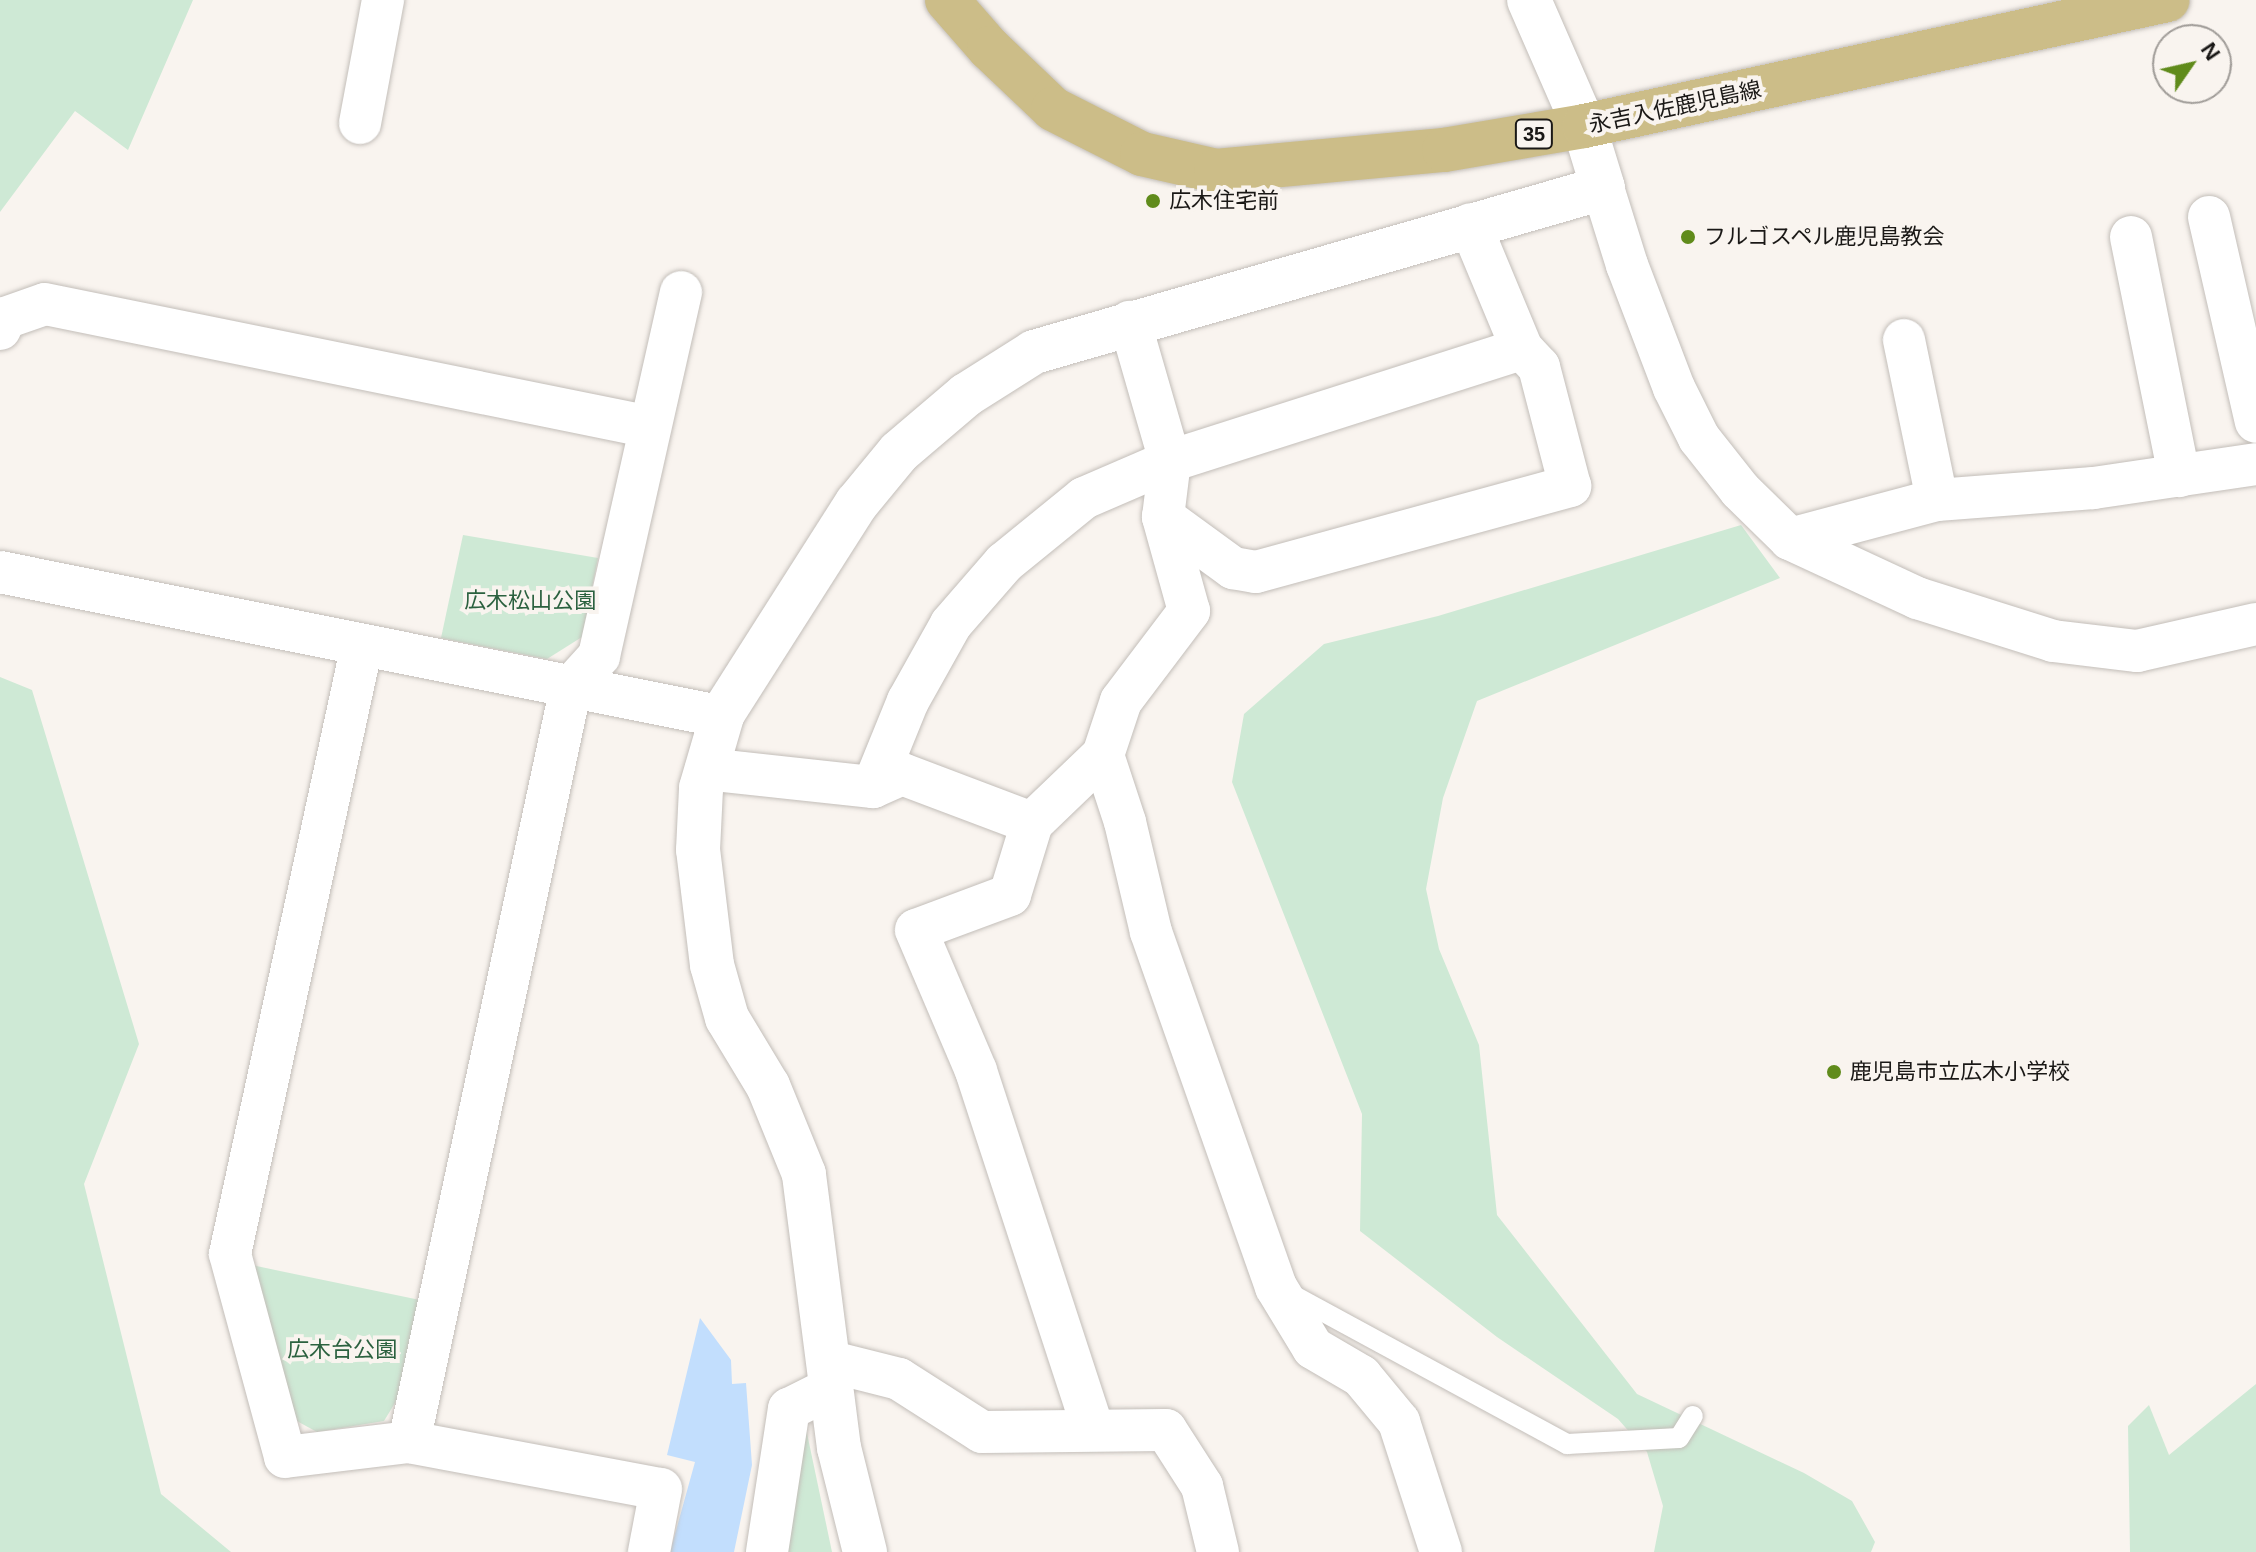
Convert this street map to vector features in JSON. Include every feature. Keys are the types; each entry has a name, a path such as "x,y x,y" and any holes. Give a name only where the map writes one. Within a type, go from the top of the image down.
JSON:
{"main road":[{"name":"永吉入佐鹿児島線","path":"947,0 989,48 1053,109 1142,154 1216,171 1444,150 1584,126 2168,0"}],"street":[{"path":"360,123 383,0"},
{"path":"1529,0 1584,126 1642,306 1674,388 1699,438 1740,490 1790,539 1917,598 2053,641 2137,651 2256,624"},
{"path":"865,1552 839,1448 804,1174 768,1086 727,1018 712,965 698,850 701,788 723,717 857,503 899,452 966,395 1034,352 1603,188"},
{"path":"2209,217 2256,422"},
{"path":"1163,517 1233,568 1256,572 1570,486 1539,367 1522,349 1470,224"},
{"path":"2131,237 2179,476"},
{"path":"409,1442 571,687 599,656 681,292"},
{"path":"0,329 5,318 45,304 650,427"},
{"path":"1093,1429 976,1071 916,930 1010,895 1032,823 1103,755 1121,701 1189,611 1163,517 1170,461 1130,322"},
{"path":"1904,340 1937,500"},
{"path":"873,787 908,701 951,624 1004,563 1084,498 1170,461 1522,349"},
{"path":"1790,539 1937,500 2094,488 2256,464"},
{"path":"0,572 723,717"},
{"path":"362,645 230,1254 285,1457 409,1442 661,1489 649,1552"},
{"path":"1103,755 1125,822 1151,932 1276,1287 1313,1348 1361,1376 1399,1422 1441,1552"},
{"path":"706,769 873,787 902,774 1032,823"},
{"path":"767,1552 789,1409 830,1374 899,1379 982,1432 1166,1430 1202,1486 1218,1552"}],"lane":[{"path":"1276,1287 1567,1444 1679,1438 1693,1416"}],"green space":[{"path":"0,0 193,0 128,150 75,111 0,212"},
{"path":"1741,525 1780,578 1477,701 1443,798 1426,889 1439,949 1479,1045 1497,1215 1637,1394 1804,1473 1852,1501 1875,1542 1871,1552 1654,1552 1663,1506 1647,1452 1618,1419 1497,1337 1360,1231 1362,1114 1232,782 1244,714 1324,644 1438,616"},
{"name":"広木松山公園","path":"463,535 598,558 582,637 547,659 441,638"},
{"path":"0,677 32,690 139,1044 84,1184 161,1494 231,1552 0,1552"},
{"name":"広木台公園","path":"251,1265 420,1300 398,1398 384,1421 317,1432 295,1420"},
{"path":"2256,1384 2256,1552 2130,1552 2128,1426 2149,1405 2169,1455"},
{"path":"804,1419 832,1552 781,1552"}],"water":[{"path":"700,1318 731,1360 732,1384 746,1383 752,1465 734,1552 670,1552 695,1462 667,1455"}],"place":[{"name":"広木住宅前","path":"1153,201"},
{"name":"フルゴスペル鹿児島教会","path":"1688,237"},
{"name":"鹿児島市立広木小学校","path":"1834,1072"}]}
